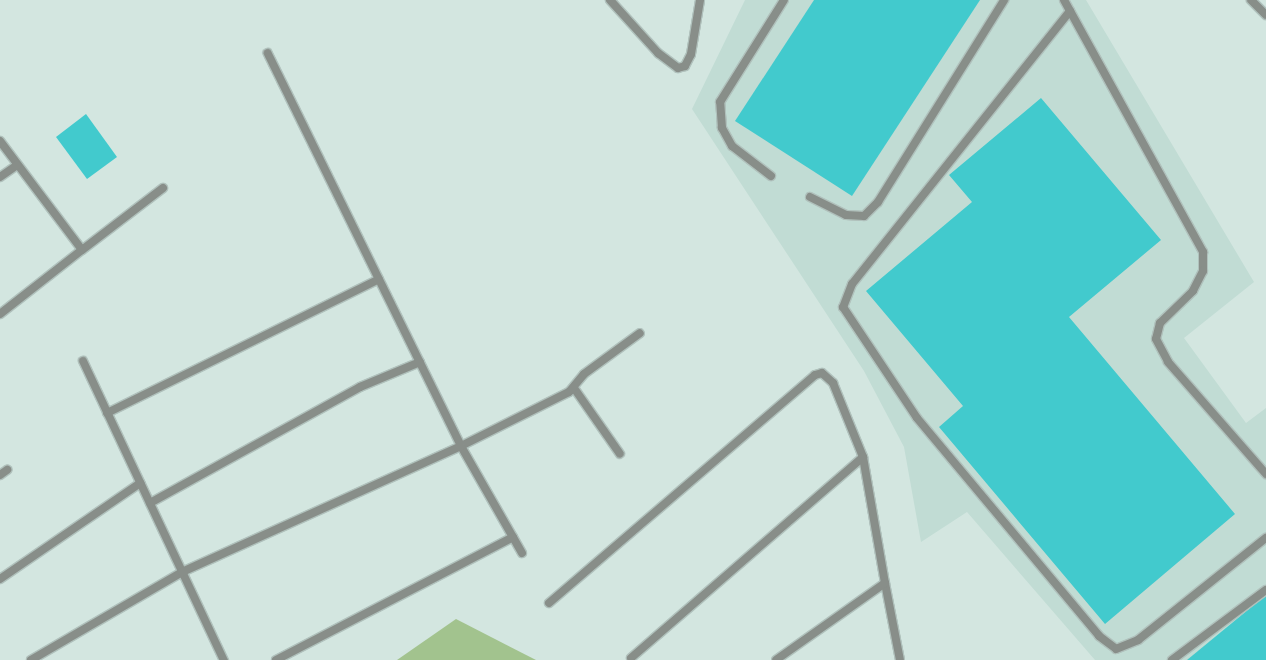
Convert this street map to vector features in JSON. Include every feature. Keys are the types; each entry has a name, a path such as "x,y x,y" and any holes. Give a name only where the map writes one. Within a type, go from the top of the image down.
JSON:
{"street":[{"path":"610,0 658,53 678,68 685,66 691,54 700,0"},
{"path":"771,176 732,146 722,128 720,102 784,0"},
{"path":"810,197 846,214 864,216 878,202 1004,0"},
{"path":"1064,0 1203,252 1203,271 1193,291 1160,323 1156,339 1168,362 1266,474"},
{"path":"1251,0 1266,15"},
{"path":"1070,11 852,284 843,307 917,418 1099,636 1116,649 1138,640 1266,538"},
{"path":"268,53 461,446 522,553"},
{"path":"0,142 82,250"},
{"path":"0,178 17,165"},
{"path":"0,314 162,188"},
{"path":"107,413 379,279"},
{"path":"31,660 182,572 461,446 574,388 584,374 640,333"},
{"path":"83,361 224,660"},
{"path":"150,503 360,388 420,362"},
{"path":"549,603 815,375 822,372 833,383 862,457 900,660"},
{"path":"574,388 620,454"},
{"path":"631,658 862,457"},
{"path":"0,475 7,470"},
{"path":"0,579 140,483"},
{"path":"282,659 513,537"},
{"path":"776,660 885,583"},
{"path":"1172,660 1266,590"}],"shaded area":[{"path":"745,0 1086,0 1254,282 1184,338 1246,423 1266,408 1266,660 1095,660 967,512 921,542 904,447 864,371 692,109"}],"green space":[{"path":"456,619 536,660 397,660"}],"building":[{"path":"814,0 980,0 852,196 735,121"},
{"path":"1041,98 1161,240 1069,317 1235,514 1105,624 939,427 963,406 866,291 972,202 949,175"},
{"path":"86,114 117,157 87,179 56,137"},
{"path":"1266,595 1266,660 1187,660"}]}
